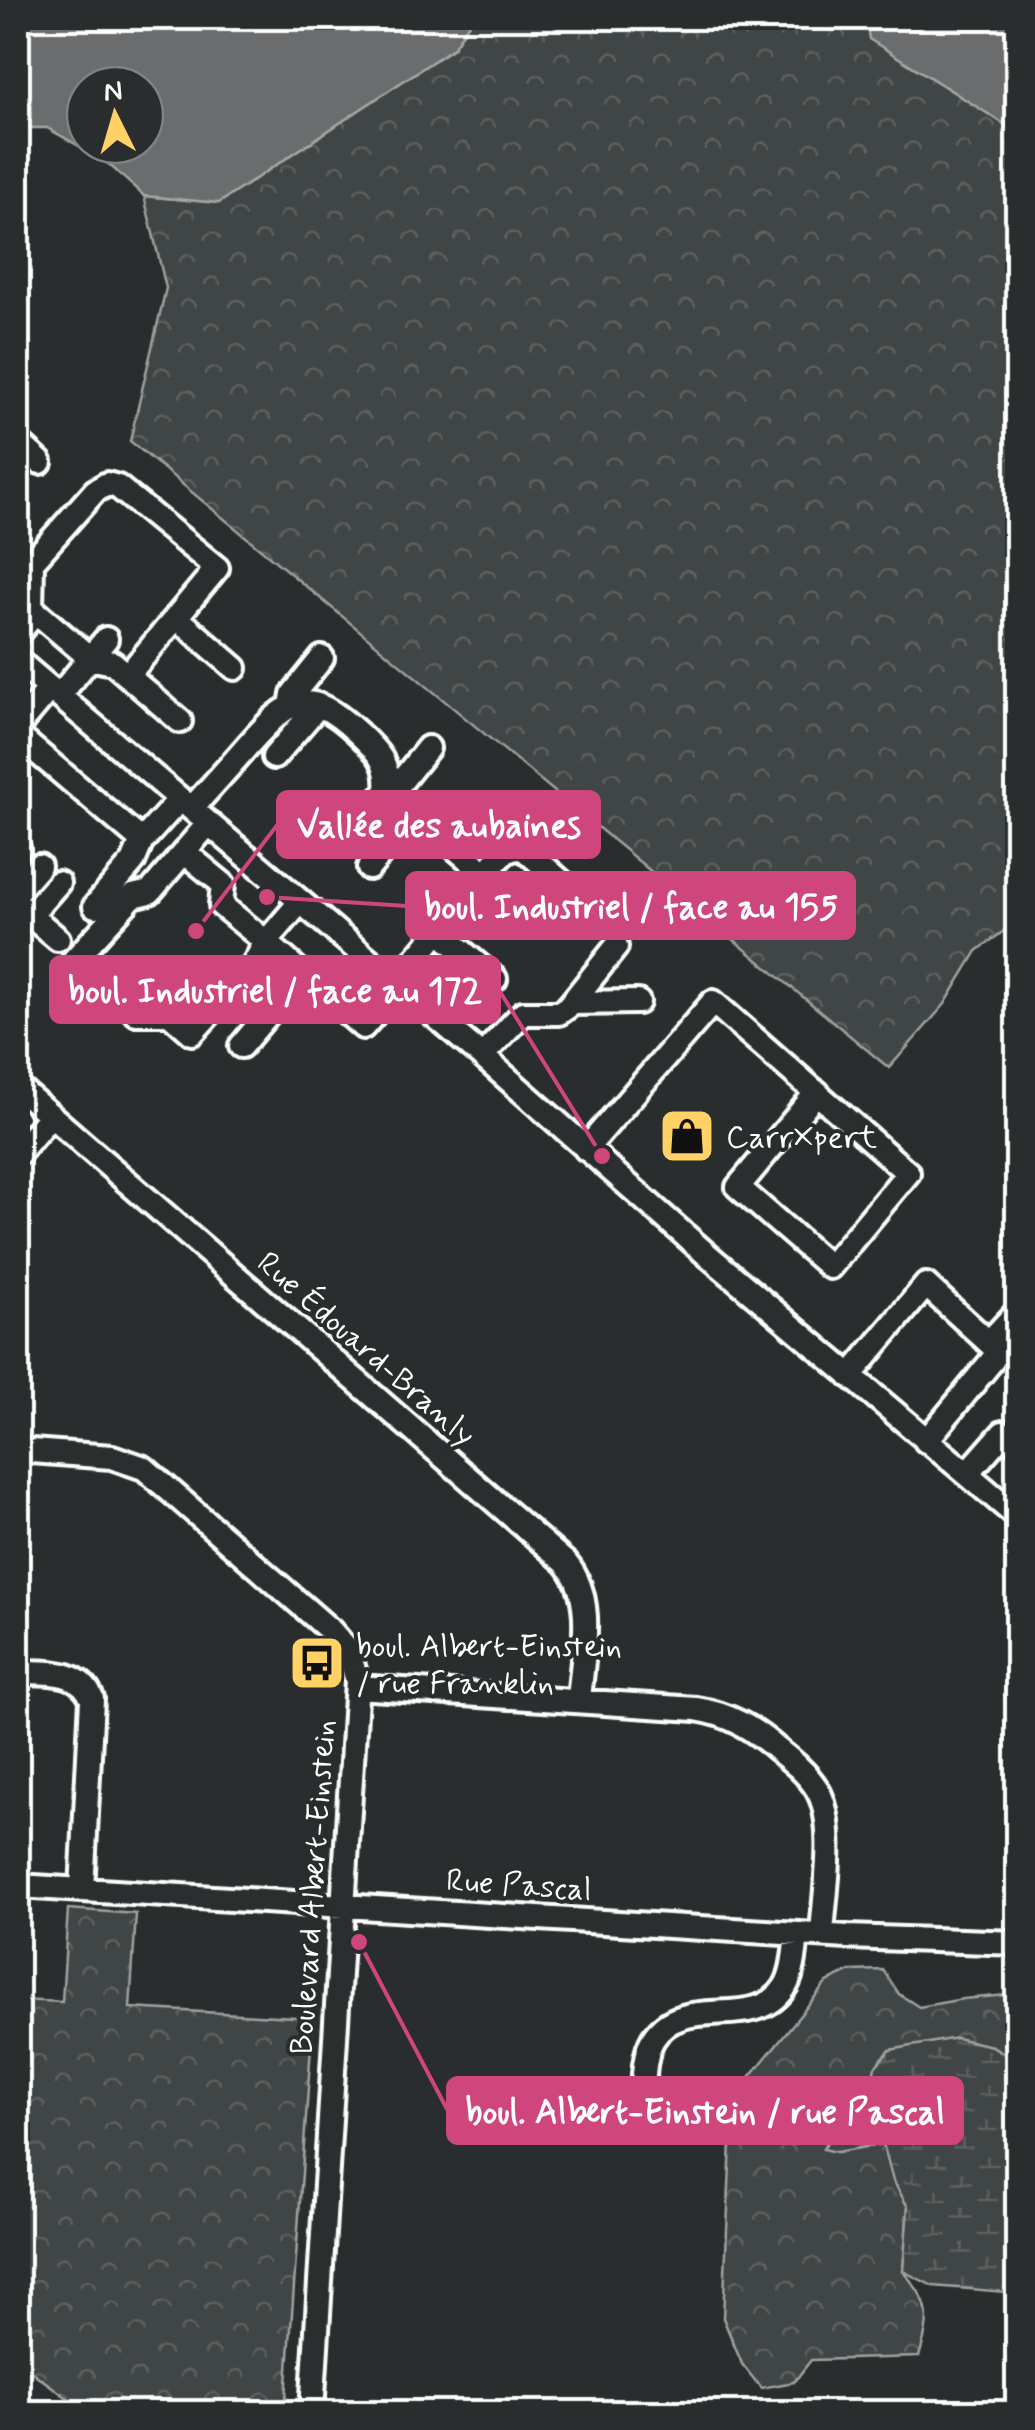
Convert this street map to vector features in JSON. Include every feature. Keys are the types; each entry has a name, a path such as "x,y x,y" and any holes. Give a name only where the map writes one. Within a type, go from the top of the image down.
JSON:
{"street":[{"path":"18,442 40,462"},
{"path":"128,675 179,606 217,568 118,487 106,484 95,491 32,562 31,608 90,658 114,663 180,721"},
{"path":"179,606 235,668"},
{"path":"18,633 36,612"},
{"path":"18,726 106,639"},
{"path":"291,706 294,694 322,658"},
{"path":"18,661 1018,1517"},
{"path":"274,757 319,705"},
{"path":"95,906 133,862 142,841 194,810 272,718 291,706 319,705 337,713 380,753 389,792 486,874"},
{"path":"18,736 142,841"},
{"path":"311,811 364,810 375,805 428,748"},
{"path":"194,810 184,852 150,892 133,896 74,960 136,1013 168,1013 192,1033 252,967 266,942 300,902"},
{"path":"369,868 414,813"},
{"path":"247,857 223,884 221,905 363,1027 509,849 524,850 570,889"},
{"path":"184,852 223,884"},
{"path":"18,890 39,866"},
{"path":"58,883 24,910 58,938"},
{"path":"438,931 495,979"},
{"path":"482,1056 522,1013 559,1012 572,1002 616,946"},
{"path":"240,1046 302,974"},
{"path":"572,1002 638,1002"},
{"path":"586,1149 652,1090 713,1002 817,1092 908,1173 830,1266 738,1186 817,1092"},
{"name":"Rue Édouard-Branly","path":"18,1087 566,1564 580,1583 584,1603 579,1701"},
{"path":"18,1154 50,1116"},
{"path":"850,1376 926,1285 999,1352 926,1442"},
{"path":"989,1342 1018,1310"},
{"path":"966,1474 1010,1439 1018,1413"},
{"name":"Boulevard Albert-Einstein","path":"18,1450 112,1457 153,1474 342,1643 355,1664 357,1687 312,2412"},
{"path":"18,1672 74,1678 85,1686 92,1699 82,1890"},
{"path":"357,1687 696,1709 721,1714 762,1736 810,1778 824,1804 828,1830 822,1935"},
{"name":"Rue Pascal","path":"18,1886 797,1934 1018,1943"},
{"path":"642,2108 646,2061 652,2041 666,2023 687,2016 765,2006 789,1979 797,1934"}],"green space":[{"path":"472,18 866,18 870,39 1017,132 1017,921 977,951 945,1004 889,1068 130,441 166,288 144,196 219,203 452,48"},
{"path":"68,1909 136,1914 130,2008 313,2018 285,2412 87,2412 18,2362 18,2000 62,2002"},
{"path":"883,1970 899,1994 919,2007 1017,1994 1017,2061 992,2046 875,2067 868,2103 836,2126 823,2148 837,2152 883,2143 893,2180 908,2207 903,2271 926,2311 926,2331 919,2357 811,2360 794,2382 761,2388 742,2364 723,2318 733,2098 827,1982 851,1971"},
{"path":"956,2038 992,2046 1017,2061 1017,2293 933,2286 903,2271 908,2207 893,2180 883,2144 837,2152 823,2149 836,2126 868,2103 875,2067 890,2050"}],"shaded area":[{"path":"18,18 472,18 453,48 219,203 144,196 110,165 165,165 165,65 65,65 65,138 47,128 18,128"},
{"path":"866,18 1017,18 1017,132 869,39"}],"place":[{"name":"boul. Industriel / face au 155","path":"267,897"},
{"name":"Vallée des aubaines","path":"196,931"},
{"name":"CarrXpert","path":"687,1136"},
{"name":"boul. Industriel / face au 172","path":"602,1156"},
{"name":"boul. Albert-Einstein / rue Franklin","path":"317,1663"},
{"name":"boul. Albert-Einstein / rue Pascal","path":"359,1942"}]}
